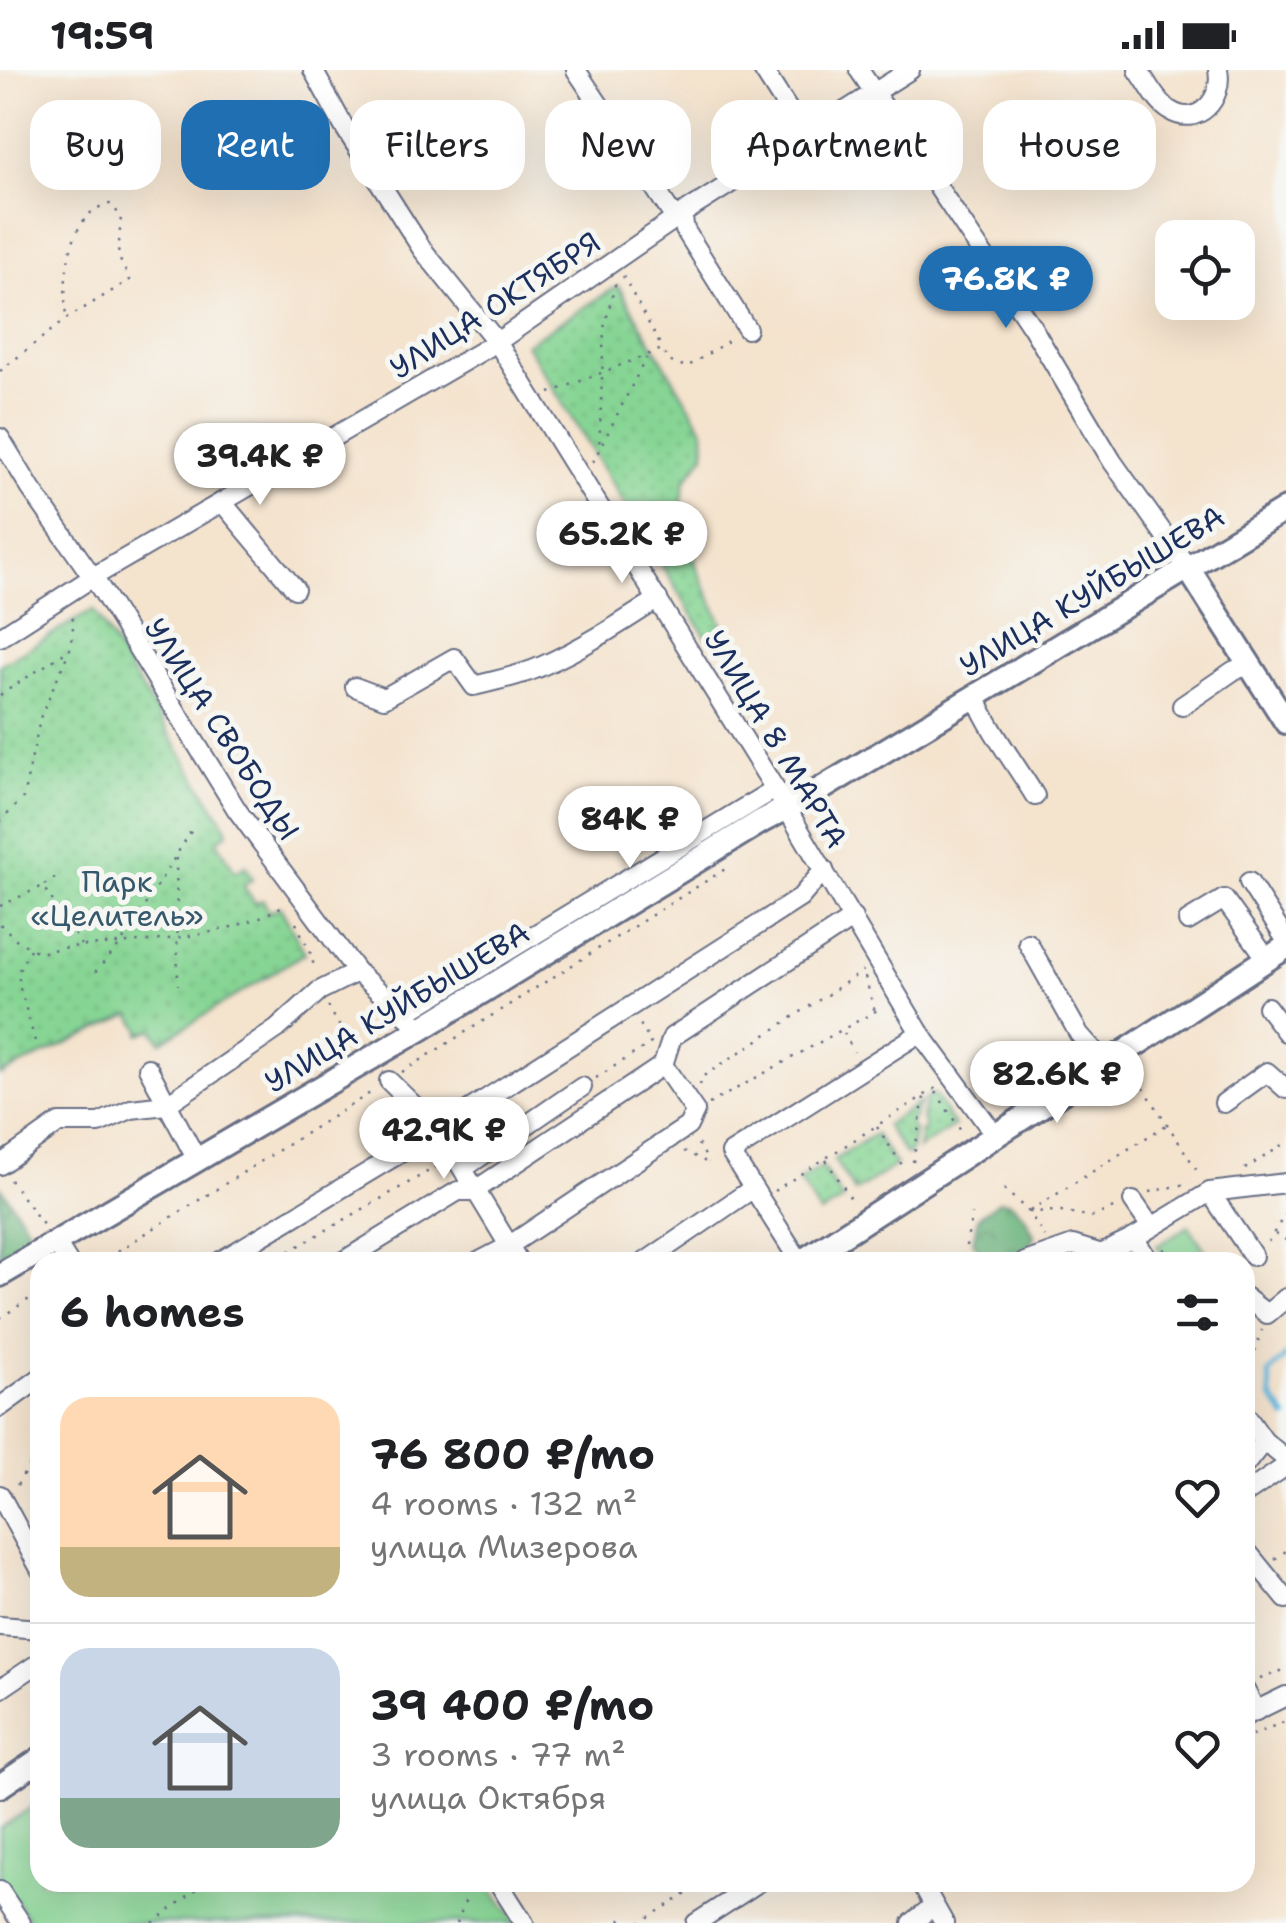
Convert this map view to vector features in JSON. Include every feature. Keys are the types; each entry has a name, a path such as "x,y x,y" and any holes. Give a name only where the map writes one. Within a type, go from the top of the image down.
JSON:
{"main road":[{"name":"УЛИЦА КУЙБЫШЕВА","path":"63,1252 197,1160 412,1022 780,798 975,696 1286,509"},
{"path":"1188,568 1286,722"},
{"path":"815,1252 1280,949"},
{"name":"УЛИЦА КУЙБЫШЕВА","path":"0,1275 30,1264"},
{"path":"0,1786 30,1766"}],"street":[{"name":"УЛИЦА 8 МАРТА","path":"313,70 422,249 497,342 824,870 899,1000 995,1135"},
{"path":"576,70 679,217 747,329"},
{"path":"763,70 782,100"},
{"path":"859,70 1032,327 1112,461 1188,568"},
{"name":"УЛИЦА ОКТЯБРЯ","path":"866,100 910,70"},
{"path":"1138,70 1166,109 1184,116 1200,113 1212,104 1220,90 1218,70"},
{"name":"УЛИЦА ОКТЯБРЯ","path":"0,636 93,577 497,342 721,190"},
{"name":"УЛИЦА СВОБОДЫ","path":"0,438 93,577 237,810 357,972 412,1022"},
{"path":"222,502 295,588"},
{"path":"354,687 384,698 454,658 474,686 539,668 658,599"},
{"path":"1182,706 1250,664"},
{"path":"975,696 986,722 1035,796"},
{"path":"236,1252 438,1130 800,898 824,870"},
{"path":"1249,882 1280,949"},
{"path":"1188,921 1224,900 1280,949"},
{"path":"358,1252 458,1190 474,1191 663,1065 672,1038 853,918"},
{"path":"1028,943 1078,1034 1106,1064"},
{"path":"0,1165 60,1123 99,1123 131,1109 166,1105 277,1029 319,991 357,972"},
{"path":"1267,1007 1286,1032"},
{"path":"794,1252 731,1152 920,1033"},
{"path":"497,1252 665,1141 691,1119 663,1065"},
{"path":"148,1068 197,1160"},
{"path":"1224,1103 1266,1072 1286,1089"},
{"path":"388,1081 438,1130 511,1252"},
{"path":"464,1168 582,1087"},
{"path":"1104,1252 1210,1192 1286,1183"},
{"path":"1210,1192 1250,1252"},
{"path":"660,1252 756,1194"},
{"path":"1133,1200 1151,1227"},
{"path":"1134,1238 1143,1252"},
{"path":"1255,1304 1268,1314 1286,1298"},
{"path":"0,1407 30,1385"},
{"path":"1255,1428 1286,1462 1255,1486"},
{"path":"1255,1452 1264,1441"},
{"path":"8,1492 30,1545"},
{"path":"1255,1561 1286,1599"},
{"path":"0,1626 30,1628"},
{"path":"0,1689 30,1669"},
{"path":"1255,1711 1286,1696"},
{"path":"506,1892 524,1923"},
{"path":"696,1923 744,1892"},
{"path":"926,1892 944,1923"},
{"path":"1,1894 21,1923"},
{"path":"912,1923 933,1906"}],"path":[{"path":"0,371 66,319 130,280 118,256 121,216 110,204 97,206 80,226 64,294 66,319"},
{"path":"623,275 668,361 687,367 747,329"},
{"path":"599,453 604,328 616,279"},
{"path":"546,397 554,390 662,349"},
{"path":"588,465 599,453 646,356"},
{"path":"0,822 23,798 41,715 70,650 74,620 67,609"},
{"path":"0,695 70,650"},
{"path":"94,972 121,944 193,828"},
{"path":"176,857 178,986"},
{"path":"116,1252 740,860"},
{"path":"0,906 56,878"},
{"path":"43,886 81,944"},
{"path":"2,927 40,953 74,944 121,944 178,936 260,920 280,907"},
{"path":"31,948 19,970 18,984 36,1042"},
{"path":"665,1141 710,1164 691,1119 702,1076 864,971 874,1012"},
{"path":"691,1119 899,1000"},
{"path":"582,1087 651,1043 628,1006"},
{"path":"843,1032 864,1070"},
{"path":"756,1194 825,1159 952,1077"},
{"path":"1138,1080 1210,1192"},
{"path":"934,1089 962,1132"},
{"path":"913,1162 924,1095"},
{"path":"1030,1212 1168,1124"},
{"path":"876,1126 904,1168"},
{"path":"1240,1172 1286,1142"},
{"path":"825,1159 853,1202"},
{"path":"288,1252 442,1163"},
{"path":"11,1182 61,1252"},
{"path":"1004,1189 1030,1212 1053,1252"},
{"path":"1255,1254 1274,1234 1286,1213"},
{"path":"965,1252 972,1214"},
{"path":"1274,1234 1286,1240"},
{"path":"0,1318 30,1298"},
{"path":"1255,1352 1268,1314"},
{"path":"8,1492 30,1462"},
{"path":"1255,1684 1286,1668"},
{"path":"1255,1734 1286,1721"},
{"path":"153,1923 193,1892"},
{"path":"457,1923 466,1900 464,1892"},
{"path":"640,1923 690,1892"}],"green space":[{"path":"618,286 704,430 705,454 685,481 680,513 698,571 724,628 708,640 526,344"},
{"name":"Парк «Целитель»","path":"93,610 227,828 228,833 217,840 235,872 246,866 253,879 243,885 255,903 263,900 269,912 280,907 305,953 161,1042 153,1029 140,1034 131,1014 0,1075 0,665"},
{"path":"934,1094 954,1126 918,1149 921,1131 925,1129 922,1118 926,1099"},
{"path":"920,1102 910,1125 914,1131 911,1152 906,1155 885,1125"},
{"path":"875,1134 896,1165 855,1192 834,1160"},
{"path":"822,1167 843,1200 820,1214 799,1181"},
{"path":"0,1186 34,1237 0,1255"},
{"path":"999,1201 1010,1202 1024,1215 1034,1235 1030,1247 1021,1252 981,1252 973,1242 978,1217"},
{"path":"1189,1226 1206,1252 1161,1252 1157,1246"},
{"path":"30,1808 30,1892 494,1892 517,1923 32,1923 0,1880 0,1828"}],"waterway":[{"path":"1286,1356 1269,1373 1271,1396 1286,1418"}]}
